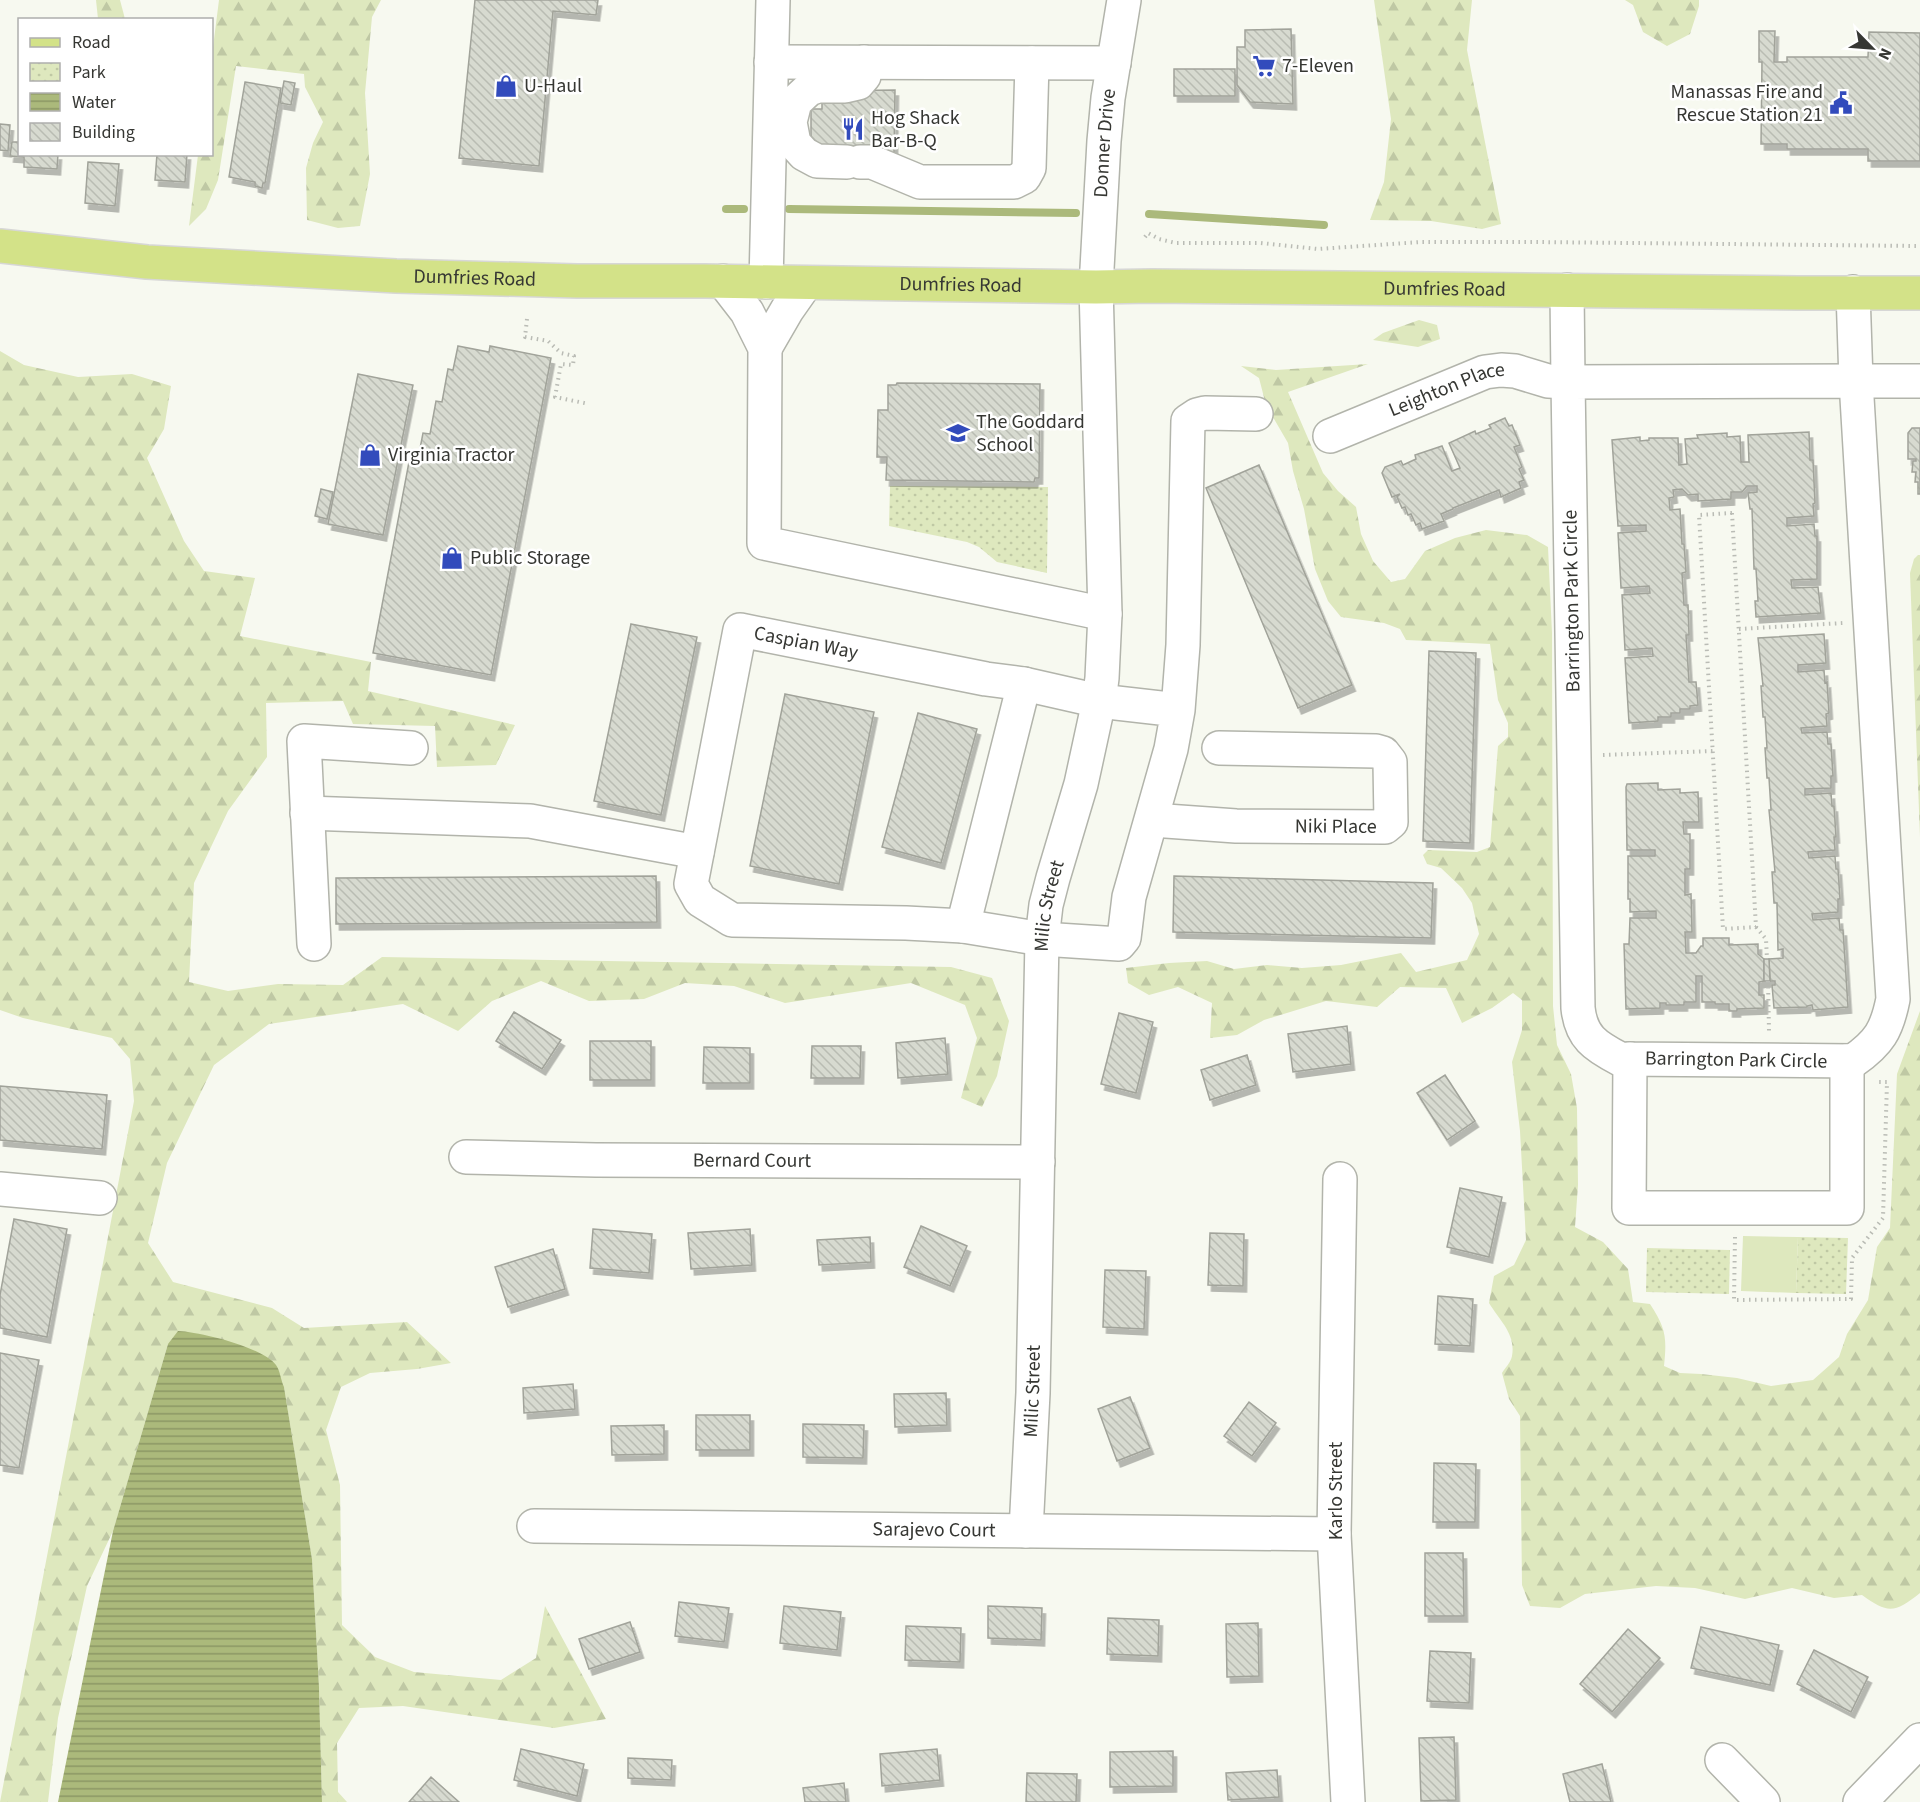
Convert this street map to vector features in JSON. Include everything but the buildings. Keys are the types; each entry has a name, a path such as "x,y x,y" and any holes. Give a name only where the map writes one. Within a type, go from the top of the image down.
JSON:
{"main road":[{"name":"Dumfries Road","path":"0,246 147,262 396,276 1096,287 1920,292"}],"street":[{"path":"766,282 773,0"},
{"name":"Donner Drive","path":"1096,287 1104,141 1124,0"},
{"path":"771,62 1114,63"},
{"path":"864,62 864,76 858,83 845,86 818,86 809,89 795,102 790,122 794,143 804,154 817,161 872,162 920,182 1014,182 1024,177 1029,168 1032,63"},
{"path":"723,281 747,312 765,348 764,543 1105,614"},
{"path":"765,348 806,283"},
{"name":"Milic Street","path":"1026,1530 1033,1393 1042,939 1046,905 1081,784 1102,678 1105,614 1096,287"},
{"name":"Barrington Park Circle","path":"1567,290 1580,1023 1588,1037 1603,1050 1620,1059 1770,1061 1853,1061 1869,1050 1882,1035 1893,999 1856,381 1853,292"},
{"name":"Leighton Place","path":"1330,436 1485,372 1501,370 1548,381 1568,382"},
{"path":"1568,382 1920,381"},
{"path":"1042,939 1119,944 1124,938 1129,897 1171,749 1178,710 1183,645 1188,421 1205,413 1256,414"},
{"name":"Caspian Way","path":"1042,939 963,926 732,920 700,900 691,884 740,630 1099,700"},
{"path":"963,926 1024,684"},
{"path":"1099,700 1178,710"},
{"path":"314,944 304,741 411,748"},
{"name":"Niki Place","path":"1152,820 1248,826 1385,827 1391,822 1390,762 1383,753 1220,748"},
{"path":"307,813 530,821 697,852"},
{"path":"1630,1059 1629,1208 1847,1208 1847,1061"},
{"name":"Bernard Court","path":"466,1157 596,1160 1038,1162"},
{"name":"Karlo Street","path":"1340,1179 1335,1534 1348,1802"},
{"path":"0,1189 100,1198"},
{"name":"Sarajevo Court","path":"534,1526 1335,1534"},
{"path":"1860,1802 1920,1740"},
{"path":"1722,1760 1763,1802"}],"path":[{"path":"1145,237 1148,233 1159,239 1176,243 1261,243 1318,249 1421,243 1524,242 1920,246"},
{"path":"527,320 525,338 548,340 561,353 574,356 573,365 561,364 555,397 589,404"},
{"path":"1756,927 1723,929 1699,515 1732,513 1756,927 1766,939 1767,959"},
{"path":"1739,629 1870,621"},
{"path":"1574,755 1713,752"},
{"path":"1768,981 1770,1061"},
{"path":"1734,1290 1742,1290"}],"green space":[{"path":"96,0 120,0 125,18 98,18"},
{"path":"219,0 381,0 372,17 365,93 370,174 360,226 338,228 307,220 306,168 313,143 323,122 305,87 304,74 236,66 218,180 206,209 189,226 198,156 213,156 213,47"},
{"path":"1374,0 1472,0 1467,50 1501,224 1482,229 1431,221 1370,220 1384,182 1391,119"},
{"path":"1625,0 1699,0 1699,6 1690,34 1667,46 1643,32 1633,5"},
{"path":"1419,320 1437,325 1440,339 1418,347 1373,340 1383,333"},
{"path":"0,351 24,365 78,377 132,374 171,386 164,429 147,458 184,541 204,571 255,578 240,636 371,662 368,691 515,725 496,765 437,767 435,726 353,724 343,701 266,703 267,757 228,811 194,883 189,982 228,991 278,984 343,985 382,957 951,967 992,978 1009,1021 997,1076 982,1107 961,1098 977,1038 965,1005 911,983 785,1003 734,986 685,983 644,999 589,1001 541,981 492,1001 458,1031 403,1004 269,1024 214,1065 167,1163 148,1243 173,1282 272,1308 304,1328 407,1322 451,1363 370,1373 341,1387 326,1430 340,1485 342,1625 375,1657 414,1672 501,1680 536,1658 545,1606 606,1719 554,1728 403,1706 359,1708 337,1743 338,1792 347,1802 322,1802 312,1559 284,1387 168,1344 113,1531 87,1586 58,1718 48,1802 0,1802 134,1101 130,1059 112,1038 23,1018 0,1010"},
{"path":"1368,364 1288,392 1323,473 1356,507 1361,534 1373,561 1391,582 1405,579 1425,551 1455,538 1486,530 1527,535 1548,547 1552,633 1553,1006 1557,1045 1571,1074 1577,1108 1578,1185 1575,1227 1603,1242 1628,1269 1633,1302 1650,1304 1662,1327 1665,1340 1664,1366 1680,1373 1737,1378 1771,1386 1813,1380 1839,1357 1847,1334 1868,1300 1877,1247 1890,1228 1897,1074 1920,1011 1920,1593 1898,1607 1891,1609 1879,1606 1862,1595 1834,1598 1792,1588 1745,1599 1695,1588 1656,1586 1585,1594 1560,1608 1530,1606 1522,1585 1520,1416 1509,1399 1502,1373 1509,1363 1513,1348 1506,1328 1489,1303 1494,1276 1514,1265 1526,1240 1520,1131 1512,1062 1522,1030 1522,1000 1513,993 1492,1008 1462,1023 1446,988 1400,987 1377,1007 1326,1001 1264,1020 1237,1035 1210,1038 1212,1003 1178,987 1149,995 1128,983 1126,968 1169,963 1207,961 1234,969 1267,965 1302,968 1341,965 1401,953 1416,972 1467,960 1479,934 1472,903 1462,888 1441,868 1427,864 1423,855 1428,850 1477,852 1490,847 1498,746 1508,737 1508,723 1498,700 1490,644 1406,640 1400,629 1384,623 1341,617 1328,601 1315,569 1304,509 1288,443 1266,405 1259,378 1241,366 1276,370"},
{"path":"890,486 1048,487 1047,573 997,562 979,547 967,542 889,526"},
{"path":"1920,555 1920,837 1910,573 1914,559"},
{"path":"1743,1236 1798,1237 1796,1293 1741,1291"},
{"path":"1798,1237 1848,1238 1846,1294 1796,1293"},
{"path":"1647,1248 1730,1250 1729,1294 1646,1292"}],"water":[{"path":"178,1331 215,1337 258,1352 269,1358 279,1370 284,1387 312,1559 322,1802 58,1802 113,1531 168,1344"}],"waterway":[{"path":"726,209 744,209"},
{"path":"789,209 1076,213"},
{"path":"1149,214 1324,225"}],"place":[{"name":"7-Eleven","path":"1264,66"},
{"name":"U-Haul","path":"506,86"},
{"name":"Manassas Fire and Rescue Station 21","path":"1841,103"},
{"name":"Hog Shack Bar-B-Q","path":"853,129"},
{"name":"The Goddard School","path":"958,433"},
{"name":"Virginia Tractor","path":"370,455"},
{"name":"Public Storage","path":"452,558"}]}
